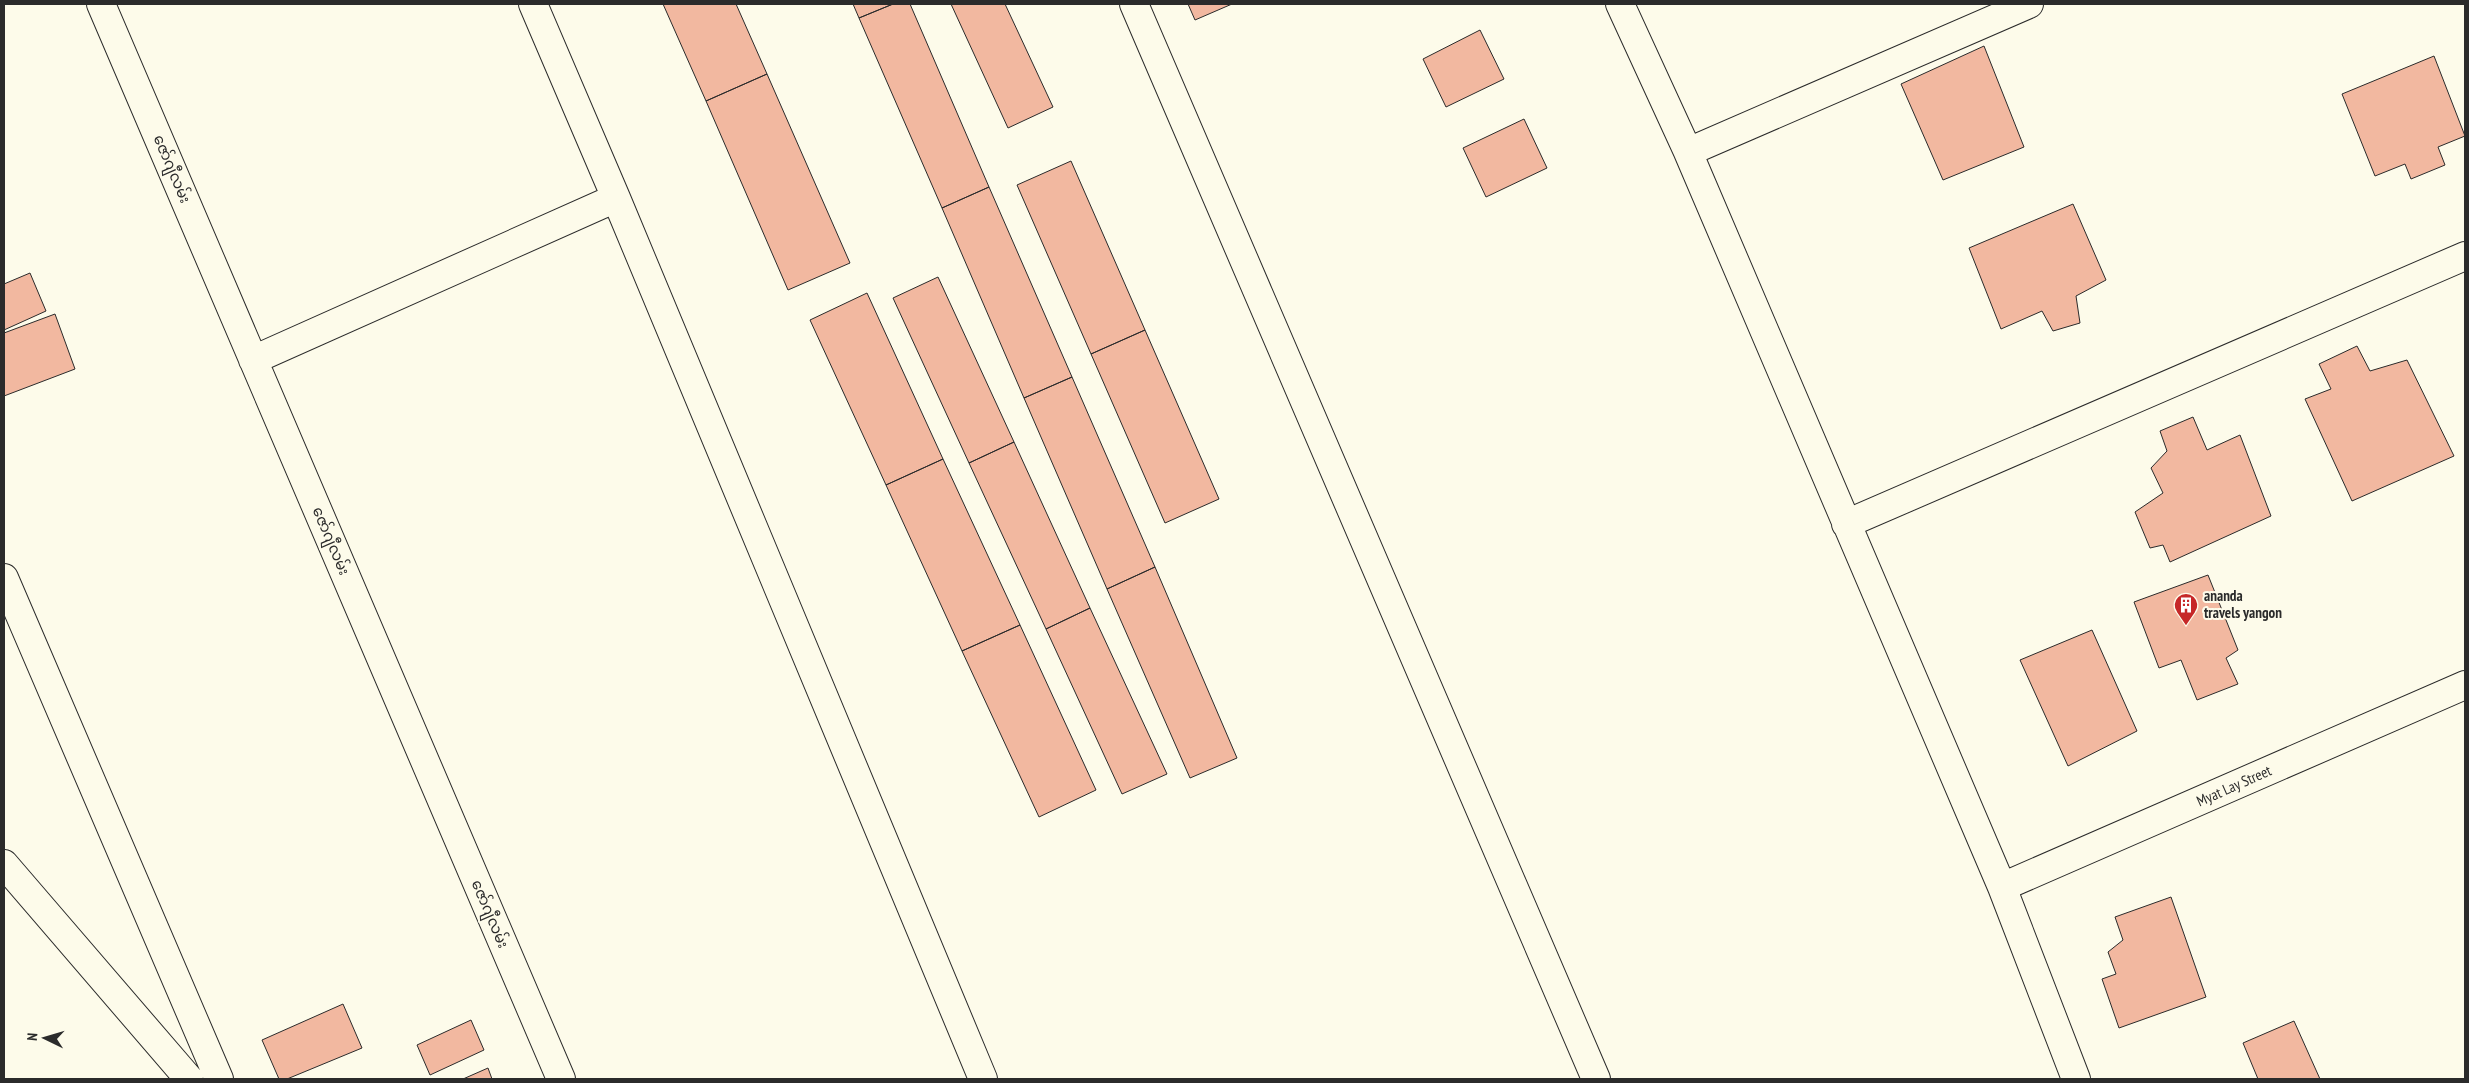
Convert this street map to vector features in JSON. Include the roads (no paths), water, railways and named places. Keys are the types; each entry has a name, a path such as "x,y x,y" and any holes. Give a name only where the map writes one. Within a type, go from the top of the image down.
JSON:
{"street":[{"name":"ဇော်ဂျီလမ်း","path":"101,4 561,1079"},
{"path":"533,4 616,198 983,1079"},
{"path":"1134,4 1596,1079"},
{"path":"1620,4 1688,152 2002,887 2076,1079"},
{"path":"1688,152 2029,4"},
{"path":"253,360 616,198"},
{"path":"1846,524 2465,256"},
{"path":"4,578 219,1079"},
{"name":"Myat Lay Street","path":"2002,887 2465,685"},
{"path":"4,864 189,1079"}],"place":[{"name":"ananda travels yangon","path":"2186,626"}]}
